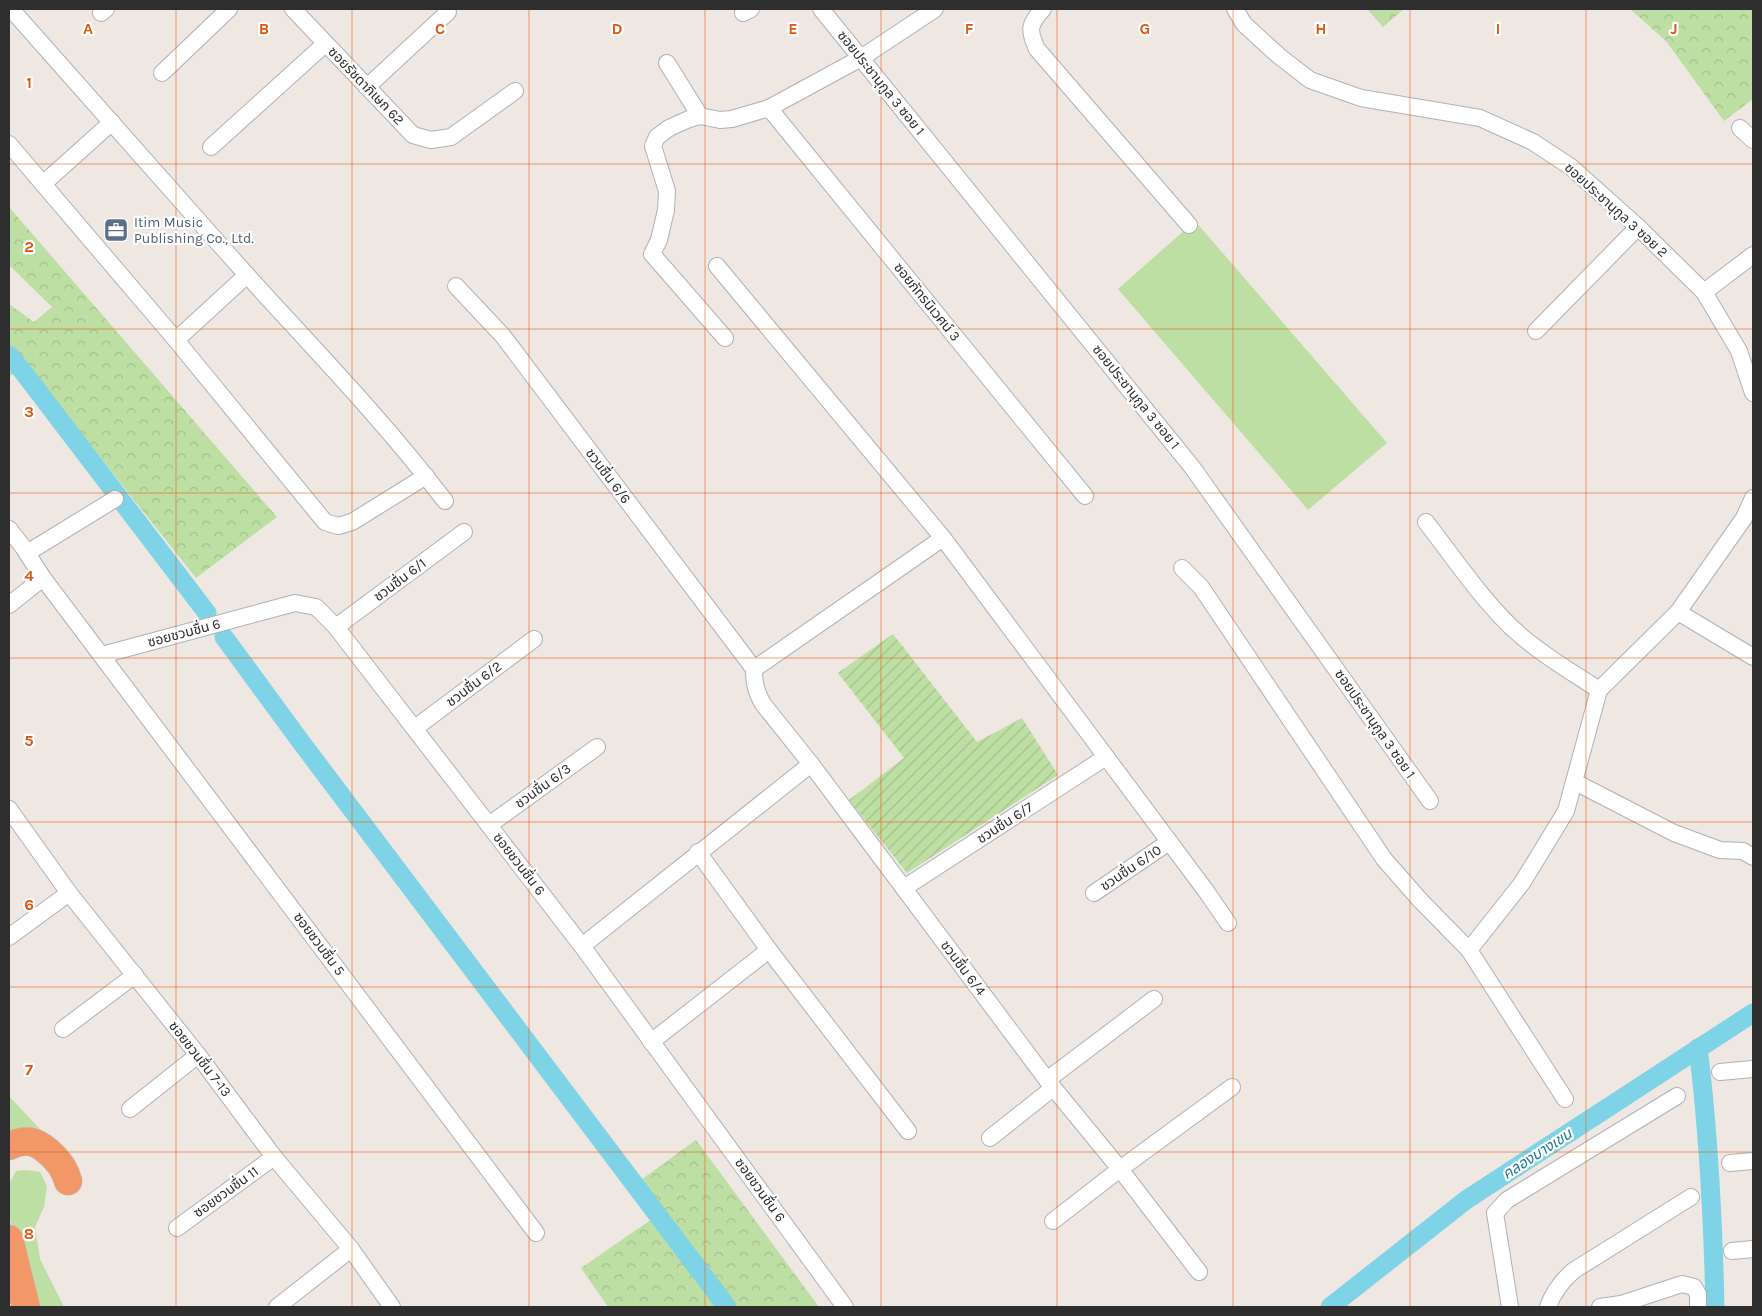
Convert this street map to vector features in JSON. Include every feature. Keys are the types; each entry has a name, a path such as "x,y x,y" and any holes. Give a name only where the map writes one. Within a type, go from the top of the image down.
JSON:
{"highway":[{"path":"9,1146 18,1142 30,1141 44,1146 61,1165 68,1181"},
{"path":"9,1238 26,1307"}],"street":[{"path":"11,9 247,275 344,380 445,501"},
{"path":"162,74 229,9"},
{"name":"ซอยรัชดาภิเษก 62","path":"293,9 413,136 430,140 451,137 514,91"},
{"name":"ซอยประชานุกูล 3 ซอย 1","path":"821,9 1192,467 1430,801"},
{"path":"726,338 652,254 659,240 666,210 667,191 654,146 657,137 669,128 700,116 720,120 732,119 769,108 861,58 935,9"},
{"path":"1042,9 1032,20 1030,35 1036,49 1189,225"},
{"name":"ซอยประชานุกูล 3 ซอย 2","path":"1235,9 1244,24 1279,56 1310,80 1361,98 1480,118 1534,142 1571,167 1638,227 1704,292 1739,350 1753,394"},
{"path":"367,87 448,12"},
{"path":"211,147 325,44"},
{"path":"667,63 700,116"},
{"name":"ซอยภัทรนิเวศน์ 3","path":"769,108 1085,496"},
{"path":"43,184 112,122"},
{"path":"1740,128 1753,140"},
{"path":"9,144 176,340 325,522 338,526 352,522 426,476"},
{"path":"1536,330 1638,227"},
{"path":"1704,292 1753,255"},
{"path":"717,266 942,538 1228,923"},
{"path":"176,340 247,275"},
{"name":"ชวนชื่น 6/6","path":"456,286 503,336 754,669"},
{"path":"1469,950 1522,883 1566,811 1599,690 1678,612 1744,518 1753,498"},
{"path":"27,553 115,499"},
{"path":"1426,522 1489,603 1518,634 1552,660 1599,690"},
{"name":"ซอยชวนชื่น 5","path":"9,529 43,578 536,1232"},
{"name":"ชวนชื่น 6/1","path":"336,627 464,532"},
{"path":"754,669 942,538"},
{"path":"1182,568 1201,587 1384,859 1420,900 1469,950 1565,1099"},
{"path":"9,605 43,578"},
{"name":"ซอยชวนชื่น 6","path":"102,655 295,603 305,603 316,607 336,627 582,946 845,1307"},
{"path":"1678,612 1753,658"},
{"name":"ชวนชื่น 6/2","path":"414,728 534,639"},
{"name":"ชวนชื่น 6/4","path":"754,669 754,683 757,694 763,704 811,764 1050,1084 1120,1169 1199,1272"},
{"name":"ชวนชื่น 6/3","path":"489,825 597,747"},
{"name":"ชวนชื่น 6/7","path":"904,888 1106,757"},
{"path":"582,946 811,764"},
{"path":"1575,782 1674,833 1720,850 1743,851 1753,857"},
{"name":"ซอยชวนชื่น 7-13","path":"9,810 69,893 198,1055 274,1156 351,1250 392,1307"},
{"name":"ชวนชื่น 6/10","path":"1094,893 1169,842"},
{"path":"698,852 769,950 908,1131"},
{"path":"9,937 69,893"},
{"path":"651,1042 769,950"},
{"path":"63,1028 134,975"},
{"path":"990,1138 1050,1084 1154,999"},
{"path":"130,1109 198,1055"},
{"path":"1720,1072 1753,1069"},
{"path":"1053,1221 1232,1087"},
{"path":"1510,1307 1495,1214 1507,1200 1676,1096"},
{"name":"ซอยชวนชื่น 11","path":"177,1228 274,1156"},
{"path":"1730,1163 1753,1161"},
{"path":"1548,1307 1551,1298 1562,1281 1573,1271 1691,1197"},
{"path":"1732,1251 1753,1249"},
{"path":"277,1307 351,1250"},
{"path":"1600,1307 1622,1304 1682,1284 1694,1287 1698,1294 1698,1307"}],"green space":[{"path":"1367,9 1404,9 1383,27"},
{"path":"1630,9 1753,9 1753,99 1724,121 1666,41"},
{"path":"9,207 277,517 196,578 26,364 9,377 9,304 34,322 52,307 9,265"},
{"path":"1195,221 1387,443 1308,510 1118,289"},
{"path":"893,634 977,742 1022,718 1058,775 907,873 849,800 904,758 838,673"},
{"path":"9,1096 49,1139 9,1130"},
{"path":"696,1140 819,1307 608,1307 581,1268 655,1217 627,1190"},
{"path":"16,1171 40,1172 47,1186 44,1207 35,1227 40,1259 64,1307 30,1307 9,1216 9,1184"}],"waterway":[{"path":"9,355 207,613"},
{"path":"224,637 727,1307"},
{"name":"คลองบางเขน","path":"1330,1307 1466,1200 1753,1013"},
{"path":"1698,1048 1710,1178 1715,1307"}],"place":[{"name":"Itim Music Publishing Co., Ltd.","path":"116,230"}]}
